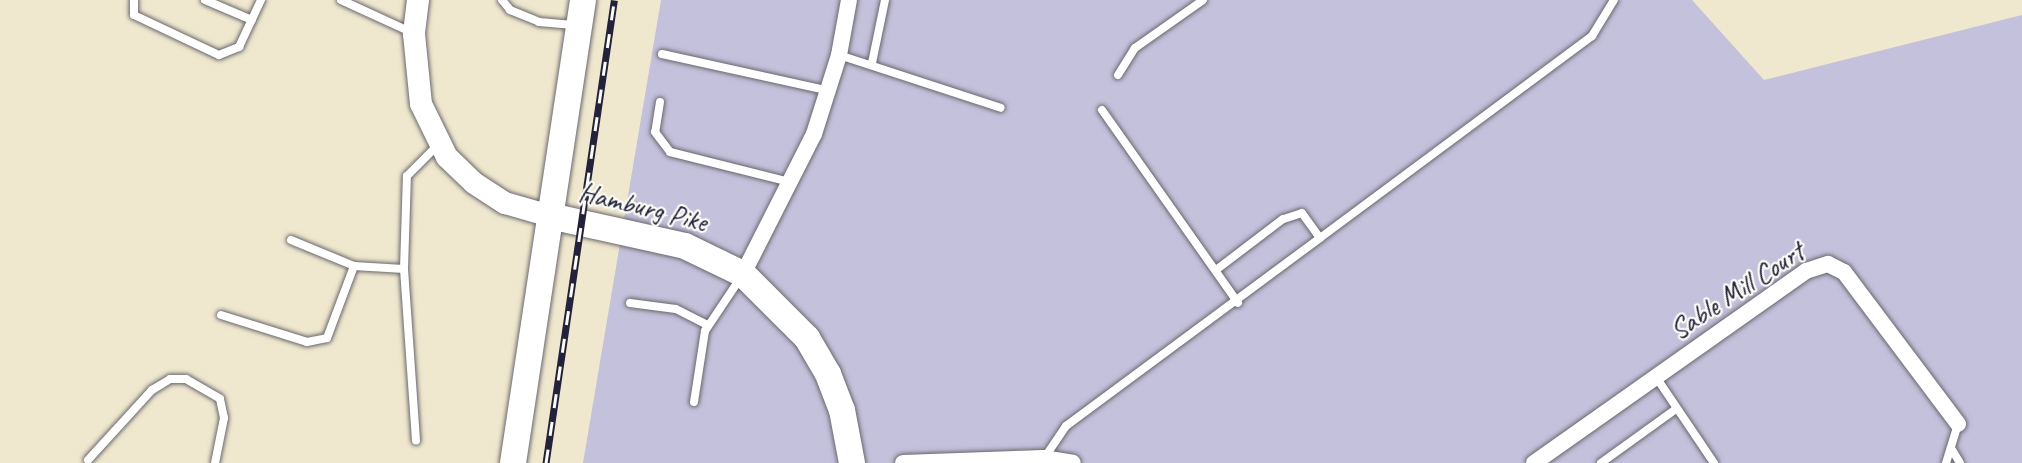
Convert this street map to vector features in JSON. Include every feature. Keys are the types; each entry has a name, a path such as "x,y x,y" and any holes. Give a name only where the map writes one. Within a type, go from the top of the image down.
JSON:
{"main road":[{"path":"513,463 583,0"},
{"name":"Hamburg Pike","path":"550,216 656,237 743,274 807,338 828,375 842,410 852,463"}],"street":[{"path":"418,0 414,34 422,104 439,144 474,183 505,202 550,216"},
{"path":"743,274 814,134 826,90 839,56 849,0"},
{"name":"Sable Mill Court","path":"1543,461 1656,377 1806,271 1828,264 1844,272 1958,424"},
{"path":"903,463 1043,460 1073,463"}],"lane":[{"path":"134,0 134,15 219,55 239,47 261,0"},
{"path":"205,0 252,20"},
{"path":"341,0 414,34"},
{"path":"502,0 510,10 539,22 579,25"},
{"path":"872,63 885,0"},
{"path":"1118,75 1135,48 1203,0"},
{"path":"1043,460 1066,426 1238,303 1320,238 1592,36 1614,0"},
{"path":"662,54 826,90"},
{"path":"839,56 872,63 1002,108"},
{"path":"660,102 655,132 670,152 789,182"},
{"path":"1102,110 1238,303"},
{"path":"416,441 404,268 407,176 439,144"},
{"path":"1216,270 1283,219 1302,213 1320,238"},
{"path":"291,240 354,266 404,268"},
{"path":"221,315 307,342 327,338 354,266"},
{"path":"694,402 707,325 743,274"},
{"path":"630,303 676,309 707,325"},
{"path":"1656,377 1714,463"},
{"path":"88,460 152,390 170,379 186,380 220,399 224,418 215,463"},
{"path":"1601,463 1676,409"},
{"path":"1946,463 1958,424"},
{"path":"1951,448 1960,463"}],"shaded area":[{"path":"661,0 1692,0 1764,80 2022,15 2022,463 583,463"}],"railway":[{"path":"546,463 614,0"}]}
